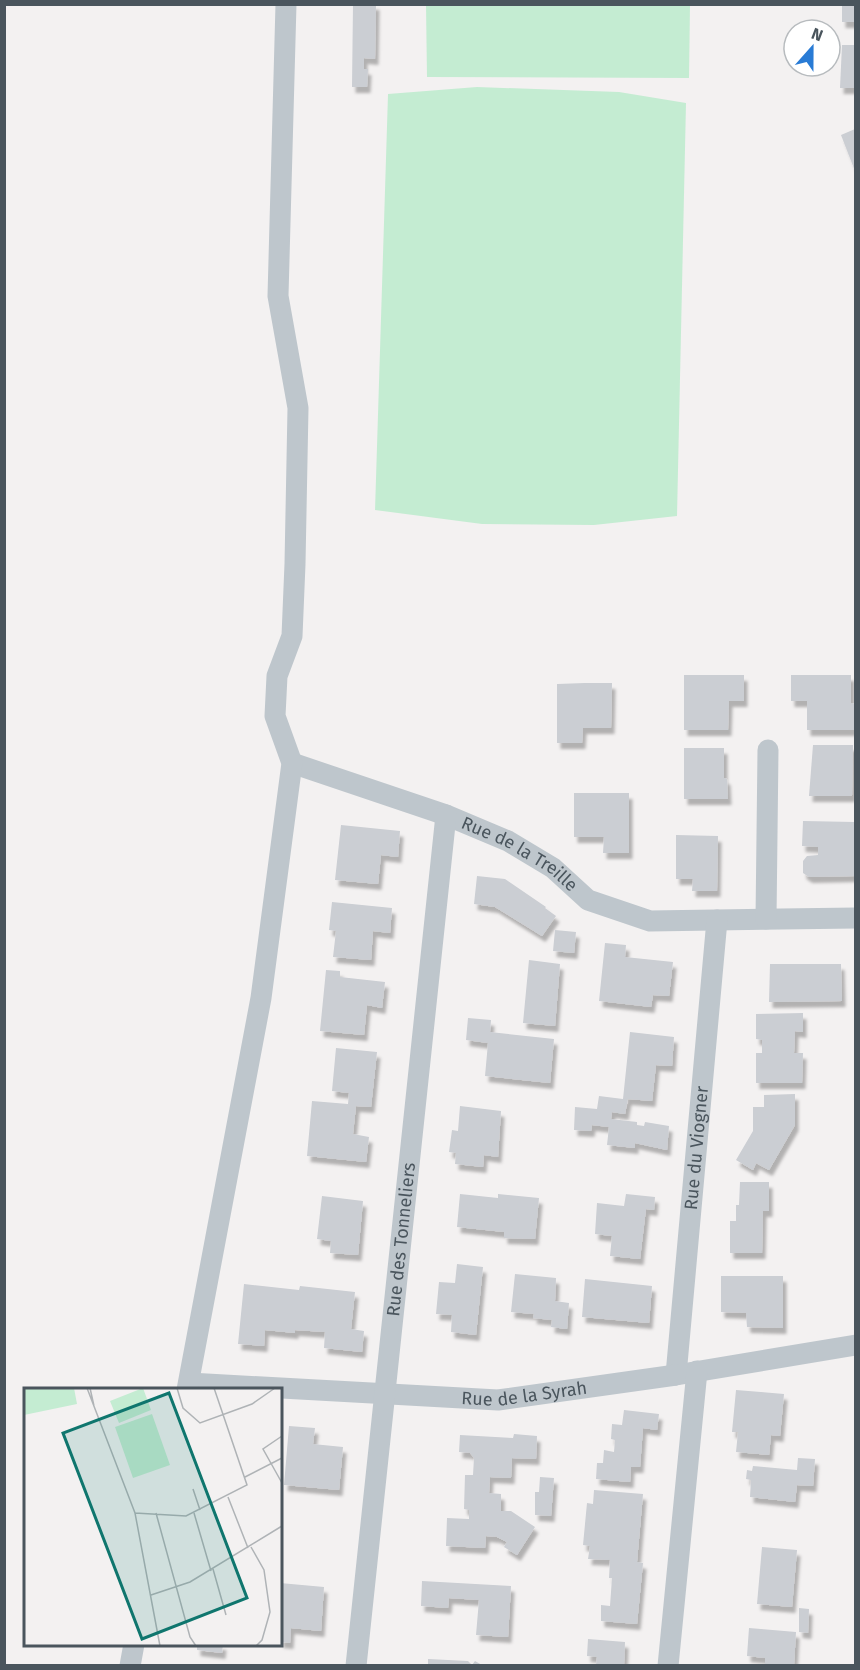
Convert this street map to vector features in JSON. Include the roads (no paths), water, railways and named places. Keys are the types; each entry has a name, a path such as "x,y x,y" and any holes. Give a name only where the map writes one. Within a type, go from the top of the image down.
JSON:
{"street":[{"path":"188,1386 261,998 292,763 275,716 277,676 292,636 296,564 298,408 278,296 286,4"},
{"path":"766,919 768,750"},
{"name":"Rue de la Treille","path":"292,763 446,814 508,841 553,868 588,900 650,921 855,918"},
{"name":"Rue des Tonneliers","path":"356,1665 446,814"},
{"name":"Rue du Viogner","path":"668,1665 717,920"},
{"name":"Rue de la Syrah","path":"282,1389 498,1400 686,1373 855,1345"},
{"name":"Rue de la Syrah","path":"188,1386 244,1388"},
{"path":"130,1665 134,1646"}]}
